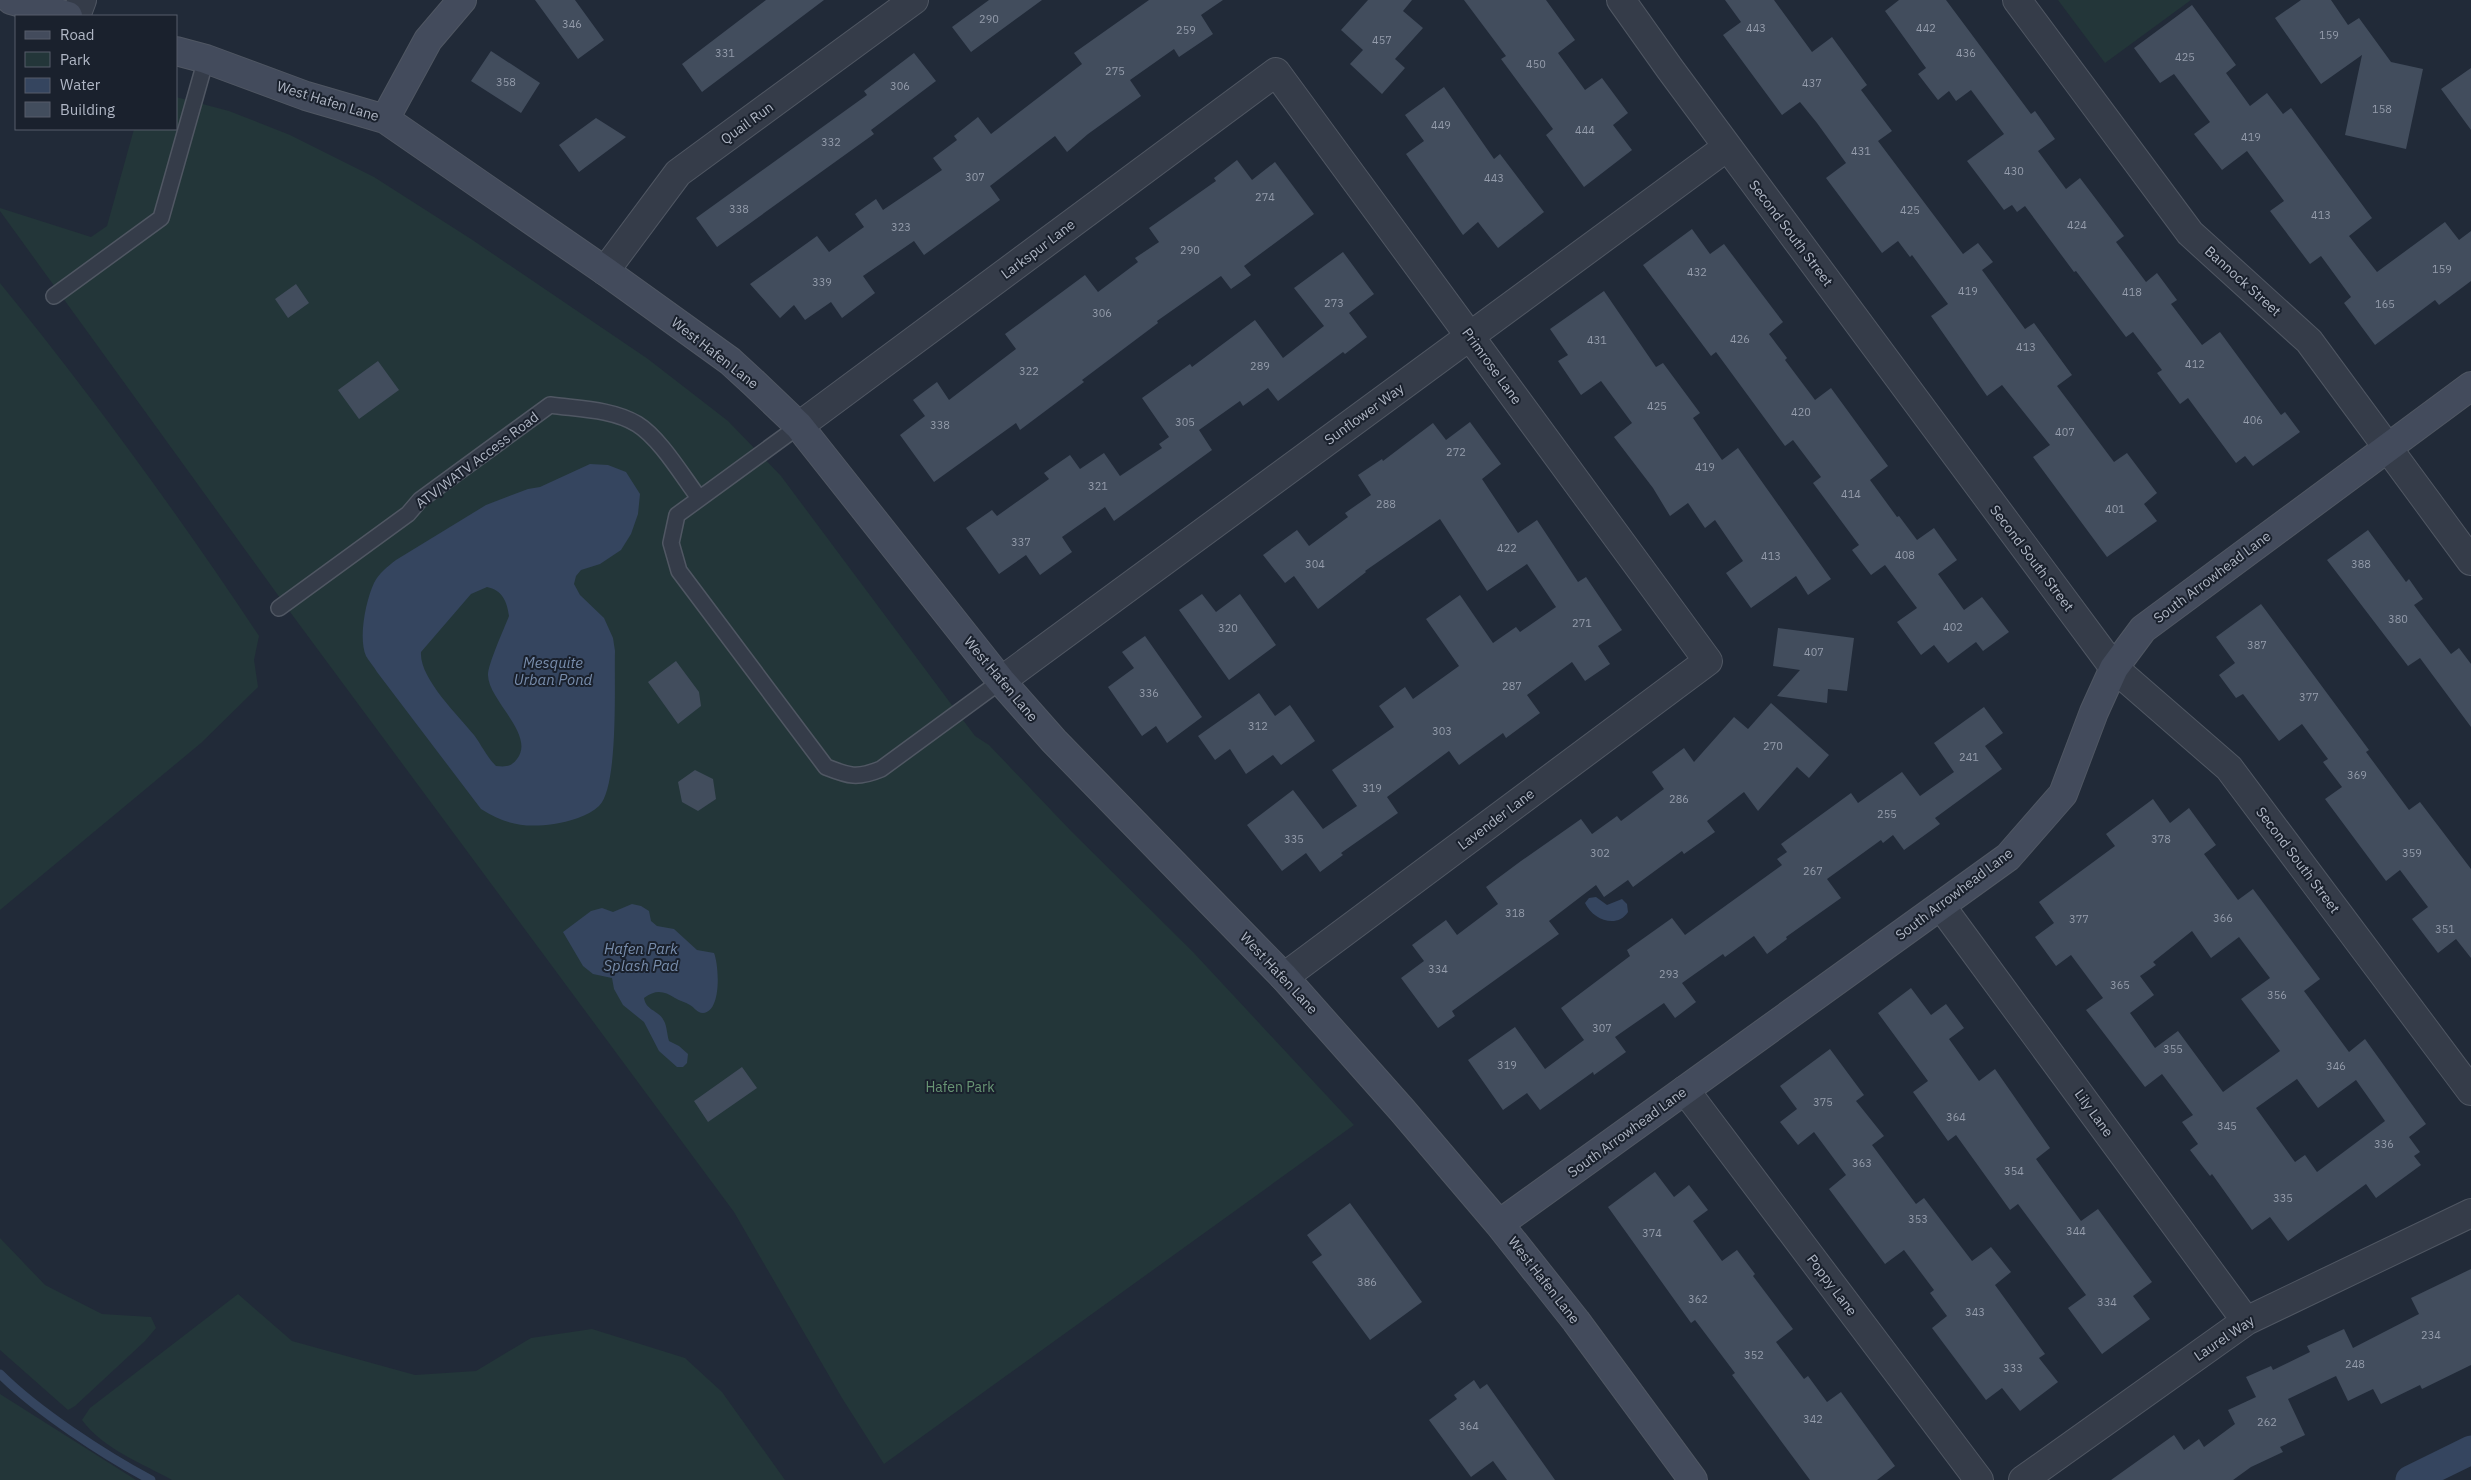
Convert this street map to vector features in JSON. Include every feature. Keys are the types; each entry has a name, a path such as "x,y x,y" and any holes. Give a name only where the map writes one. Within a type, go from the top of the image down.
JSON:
{"main road":[{"path":"11,0 64,15"},
{"path":"385,119 428,40 462,0"},
{"name":"West Hafen Lane","path":"178,52 206,59 306,96 385,119 605,271 730,361 799,426 1001,681 1054,742 1284,977 1402,1110 1499,1224 1576,1321 1693,1480"},
{"name":"South Arrowhead Lane","path":"1499,1224 2008,857 2063,794 2094,712 2114,668 2143,629 2471,386"}],"street":[{"path":"76,15 82,0"},
{"name":"Quail Run","path":"605,271 678,172 914,0"},
{"name":"Second South Street","path":"1621,0 2114,668 2229,768 2471,1091"},
{"name":"Bannock Street","path":"2018,0 2190,233 2309,341 2471,560"},
{"name":"Primrose Lane","path":"1276,72 1708,661"},
{"name":"Larkspur Lane","path":"799,426 1276,72"},
{"name":"Sunflower Way","path":"1001,681 1728,147"},
{"name":"Lavender Lane","path":"1284,977 1708,661"},
{"name":"Lily Lane","path":"1941,906 2246,1321"},
{"name":"Poppy Lane","path":"1685,1090 1978,1480"},
{"name":"Laurel Way","path":"2023,1480 2246,1321 2471,1213"}],"lane":[{"path":"54,296 161,218 206,59"},
{"name":"ATV/WATV Access Road","path":"279,608 408,514 420,500 550,405 614,414 638,424 656,442 699,498"},
{"path":"799,426 677,514 670,543 679,570 826,767 848,776 864,776 881,769 1001,681"}],"green space":[{"path":"2058,0 2191,0 2105,63"},
{"name":"Hafen Park","path":"178,98 229,111 290,135 374,177 471,239 648,359 728,421 781,476 975,736 989,745 1071,831 1193,952 1354,1125 884,1464 842,1398 734,1212 293,616 0,211 0,208 91,237 107,226 134,130 178,130"},
{"path":"0,283 134,456 259,636 254,660 258,687 201,743 0,910"},
{"path":"0,1238 45,1285 102,1314 151,1317 156,1328 145,1341 75,1406 68,1410 0,1350"},
{"path":"238,1294 292,1341 415,1375 476,1371 531,1338 592,1329 685,1358 722,1392 785,1480 172,1480 112,1447 82,1420 90,1408"},
{"path":"0,1394 136,1480 0,1480"}],"water":[{"name":"Mesquite Urban Pond","path":"590,464 608,465 626,472 640,494 638,514 631,534 621,550 600,564 581,570 576,576 574,584 580,595 604,618 613,638 615,651 613,757 605,795 595,810 584,816 560,823 534,826 507,822 481,809 367,658 364,648 363,629 368,599 374,583 389,565 486,505 528,489 540,487","holes":["487,587 492,588 503,597 509,616 493,655 488,675 495,695 516,728 521,750 517,759 512,764 505,766 496,766 493,763 474,735 441,696 426,673 421,652 471,594"]},
{"path":"1596,897 1607,905 1622,899 1627,904 1628,912 1618,920 1612,921 1599,918 1585,903 1589,898"},
{"name":"Hafen Park Splash Pad","path":"632,904 641,906 649,911 651,921 657,926 674,929 697,950 714,953 716,959 718,987 713,1005 709,1011 699,1012 688,1004 660,992 652,993 644,998 647,1006 662,1017 666,1025 669,1041 679,1046 688,1054 687,1063 683,1067 677,1067 659,1051 644,1022 623,1005 614,989 612,978 593,974 583,966 563,932 591,911 602,908 613,912"}],"building":[{"path":"535,0 575,0 604,40 578,59"},
{"path":"766,0 824,0 702,92 682,64"},
{"path":"989,0 1042,0 971,52 952,27"},
{"path":"1149,0 1223,0 1201,15 1213,34 1179,57 1174,49 1130,80 1141,96 1088,134 1067,152 1055,136 990,186 1000,200 924,255 914,241 863,276 875,293 842,318 831,302 805,320 794,305 780,318 750,284 817,236 829,252 864,227 855,214 876,199 883,210 942,170 933,158 957,140 954,136 978,117 991,134 1082,64 1074,53"},
{"path":"1368,0 1412,0 1403,11 1423,28 1395,59 1405,68 1382,94 1350,64 1363,50 1341,30"},
{"path":"1464,0 1546,0 1575,40 1558,53 1585,90 1602,78 1628,113 1613,125 1632,150 1584,187 1546,135 1553,129 1501,59 1506,56"},
{"path":"1725,0 1774,0 1812,52 1832,37 1867,85 1861,90 1892,131 1878,141 1963,254 1978,243 1993,262 1982,270 2025,329 2034,323 2072,375 2057,386 2114,462 2127,453 2157,493 2144,504 2157,521 2107,557 2033,457 2050,445 2002,385 1987,396 1931,316 1948,304 1912,255 1910,257 1898,241 1882,253 1826,178 1846,163 1817,123 1800,102 1782,115 1723,35 1741,22"},
{"path":"1899,0 1946,0 2031,114 2035,111 2055,139 2038,151 2066,189 2080,178 2124,236 2116,242 2146,282 2157,273 2177,300 2171,304 2202,345 2220,332 2281,415 2285,412 2300,432 2253,466 2245,456 2236,463 2188,398 2180,404 2157,373 2162,370 2133,332 2126,337 2025,206 2017,212 2012,205 2004,210 1967,161 2004,134 1971,90 1956,101 1949,91 1938,100 1918,74 1926,68 1885,11"},
{"path":"2301,0 2331,0 2348,25 2359,18 2391,62 2423,69 2406,149 2345,135 2362,55 2321,84 2275,18"},
{"path":"2192,5 2236,65 2226,73 2250,106 2267,93 2283,114 2291,108 2372,218 2349,236 2377,272 2445,222 2459,240 2471,231 2471,281 2439,305 2435,300 2375,345 2344,303 2351,297 2321,256 2310,264 2270,211 2284,201 2247,151 2222,170 2194,134 2210,122 2174,74 2160,83 2134,48"},
{"path":"491,51 540,83 521,113 471,81"},
{"path":"914,53 936,81 871,130 874,134 717,247 696,218 867,95 864,91"},
{"path":"2471,68 2471,130 2441,89"},
{"path":"1444,87 1494,159 1500,154 1544,212 1498,248 1478,222 1463,235 1406,154 1424,141 1405,115"},
{"path":"596,118 626,137 579,172 559,145"},
{"path":"1237,160 1252,180 1275,162 1314,214 1244,266 1251,275 1231,289 1221,276 1157,321 1158,323 1082,380 1084,382 1020,430 1016,423 934,482 900,435 925,416 913,400 937,382 949,400 1016,349 1005,334 1085,275 1098,292 1138,262 1135,258 1159,242 1149,228 1216,181 1214,178"},
{"path":"1692,229 1710,254 1724,244 1783,322 1769,334 1787,358 1785,360 1815,400 1831,388 1888,466 1870,480 1897,517 1899,516 1917,540 1934,528 1957,560 1938,574 1964,610 1982,597 2009,632 1983,651 1976,642 1948,663 1934,645 1921,655 1897,622 1917,608 1885,565 1871,575 1852,550 1859,545 1813,483 1821,477 1793,440 1785,446 1716,352 1711,356 1643,265"},
{"path":"1343,252 1374,294 1349,313 1367,337 1345,354 1343,352 1278,401 1268,388 1243,406 1240,401 1199,430 1212,450 1114,521 1105,507 1062,537 1072,552 1040,575 1026,555 999,574 966,528 992,510 997,516 1049,479 1044,473 1070,455 1080,469 1104,453 1120,476 1162,448 1159,444 1169,437 1142,398 1190,364 1192,367 1255,320 1283,358 1324,326 1294,288"},
{"path":"296,284 309,303 288,318 275,299"},
{"path":"1604,291 1656,367 1663,363 1700,413 1693,418 1722,460 1738,448 1831,579 1808,595 1796,576 1751,608 1726,573 1743,561 1715,520 1705,528 1688,503 1670,516 1653,488 1614,437 1632,423 1601,381 1581,395 1558,361 1568,355 1550,329"},
{"path":"378,361 399,390 359,419 338,390"},
{"path":"1470,422 1501,464 1482,479 1518,533 1537,520 1578,582 1586,577 1622,630 1598,646 1610,664 1585,681 1572,662 1527,695 1540,713 1506,738 1503,733 1459,765 1449,751 1387,797 1398,813 1341,853 1343,855 1320,872 1306,853 1282,871 1247,825 1293,790 1323,829 1357,806 1332,770 1394,727 1379,706 1405,687 1413,699 1459,666 1426,619 1460,595 1493,643 1516,627 1520,632 1556,607 1527,564 1487,591 1440,519 1365,571 1318,609 1294,576 1285,583 1263,555 1297,530 1309,546 1348,517 1345,513 1371,495 1358,475 1382,459 1383,461 1433,423 1446,440"},
{"path":"2368,530 2406,582 2409,579 2423,599 2414,605 2451,654 2459,648 2471,664 2471,727 2420,658 2408,666 2327,560"},
{"path":"1202,594 1216,612 1240,594 1276,645 1229,680 1179,610"},
{"path":"2261,604 2369,750 2366,752 2409,810 2420,802 2471,869 2471,958 2456,939 2438,953 2412,919 2428,907 2400,870 2386,881 2325,799 2342,787 2323,762 2328,759 2302,724 2279,741 2243,694 2236,698 2219,675 2235,663 2216,637"},
{"path":"1778,628 1854,638 1847,691 1828,689 1827,703 1777,696 1800,670 1773,666"},
{"path":"1145,636 1202,717 1167,743 1156,726 1142,736 1108,687 1134,668 1122,652"},
{"path":"676,661 699,692 701,706 678,724 648,682"},
{"path":"1259,693 1275,716 1290,705 1315,741 1281,765 1273,755 1246,774 1230,749 1215,760 1198,736"},
{"path":"1771,703 1829,755 1809,778 1797,767 1758,811 1744,792 1707,821 1715,832 1684,854 1682,851 1633,887 1628,880 1604,897 1596,885 1549,921 1559,934 1452,1011 1455,1016 1438,1028 1401,978 1424,961 1412,945 1446,920 1457,935 1498,904 1486,887 1521,861 1581,819 1592,834 1617,816 1621,821 1664,789 1652,772 1684,748 1694,762 1734,717 1748,729"},
{"path":"1984,707 2003,733 1985,746 2002,769 1935,818 1940,824 1904,850 1893,835 1883,843 1881,840 1827,879 1841,898 1786,937 1787,939 1767,954 1754,936 1725,957 1723,954 1682,983 1696,1002 1675,1018 1664,1003 1615,1037 1626,1052 1594,1075 1593,1072 1540,1110 1527,1093 1503,1110 1468,1060 1515,1027 1545,1069 1584,1040 1561,1008 1630,956 1627,950 1672,918 1685,935 1782,865 1777,859 1787,852 1781,844 1851,793 1858,803 1902,772 1920,796 1954,772 1934,743"},
{"path":"695,770 713,779 716,799 698,811 682,802 678,782"},
{"path":"2153,799 2170,823 2189,808 2216,845 2204,854 2238,900 2253,889 2320,979 2304,991 2349,1052 2365,1039 2426,1124 2409,1137 2420,1152 2414,1156 2421,1165 2376,1198 2366,1184 2288,1241 2270,1217 2252,1230 2212,1174 2210,1176 2190,1150 2198,1144 2182,1122 2193,1115 2162,1074 2145,1087 2086,1010 2103,998 2071,955 2056,966 2035,937 2054,923 2039,902 2115,846 2106,834","holes":["2192,931 2211,958 2239,937 2270,978 2241,999 2280,1051 2223,1092 2178,1031 2155,1048 2130,1013 2154,995 2140,976 2156,965 2153,962","2297,1079 2318,1108 2356,1080 2385,1121 2317,1172 2305,1155 2295,1162 2256,1108"]},
{"path":"1911,988 1931,1015 1946,1004 1964,1028 1949,1039 1979,1081 1995,1069 2050,1148 2036,1159 2081,1221 2098,1209 2152,1282 2133,1296 2150,1319 2102,1354 2068,1308 2086,1295 2018,1204 2010,1210 1956,1135 1948,1141 1913,1092 1928,1081 1878,1013"},
{"path":"1830,1049 1864,1095 1856,1101 1884,1136 1872,1145 1916,1204 1924,1198 1972,1261 1991,1247 2011,1272 1995,1285 2045,1354 2039,1358 2058,1382 2020,1411 2002,1388 1986,1400 1932,1328 1947,1316 1930,1293 1934,1290 1904,1250 1885,1264 1829,1189 1846,1175 1814,1132 1798,1145 1780,1122 1797,1109 1780,1086"},
{"path":"742,1067 757,1088 708,1122 694,1101"},
{"path":"1655,1172 1674,1197 1689,1185 1708,1210 1693,1221 1722,1261 1737,1250 1755,1274 1753,1276 1793,1329 1776,1342 1804,1379 1808,1376 1827,1402 1841,1392 1895,1466 1877,1480 1810,1480 1732,1375 1735,1373 1695,1320 1691,1323 1608,1207"},
{"path":"1350,1203 1422,1302 1370,1340 1312,1262 1322,1255 1307,1235"},
{"path":"2471,1269 2471,1365 2422,1389 2420,1385 2381,1404 2373,1389 2348,1401 2336,1376 2288,1399 2305,1435 2280,1447 2283,1452 2251,1467 2233,1480 2111,1480 2174,1435 2184,1450 2199,1439 2204,1447 2235,1424 2228,1410 2256,1397 2246,1377 2271,1366 2273,1370 2310,1352 2307,1346 2344,1329 2353,1348 2419,1314 2411,1298"},
{"path":"1474,1380 1480,1389 1487,1384 1555,1480 1507,1480 1493,1461 1471,1477 1429,1420 1457,1399 1454,1395"}],"waterway":[{"path":"0,1374 52,1417 113,1458 151,1480"},
{"path":"2410,1480 2471,1450"}]}
